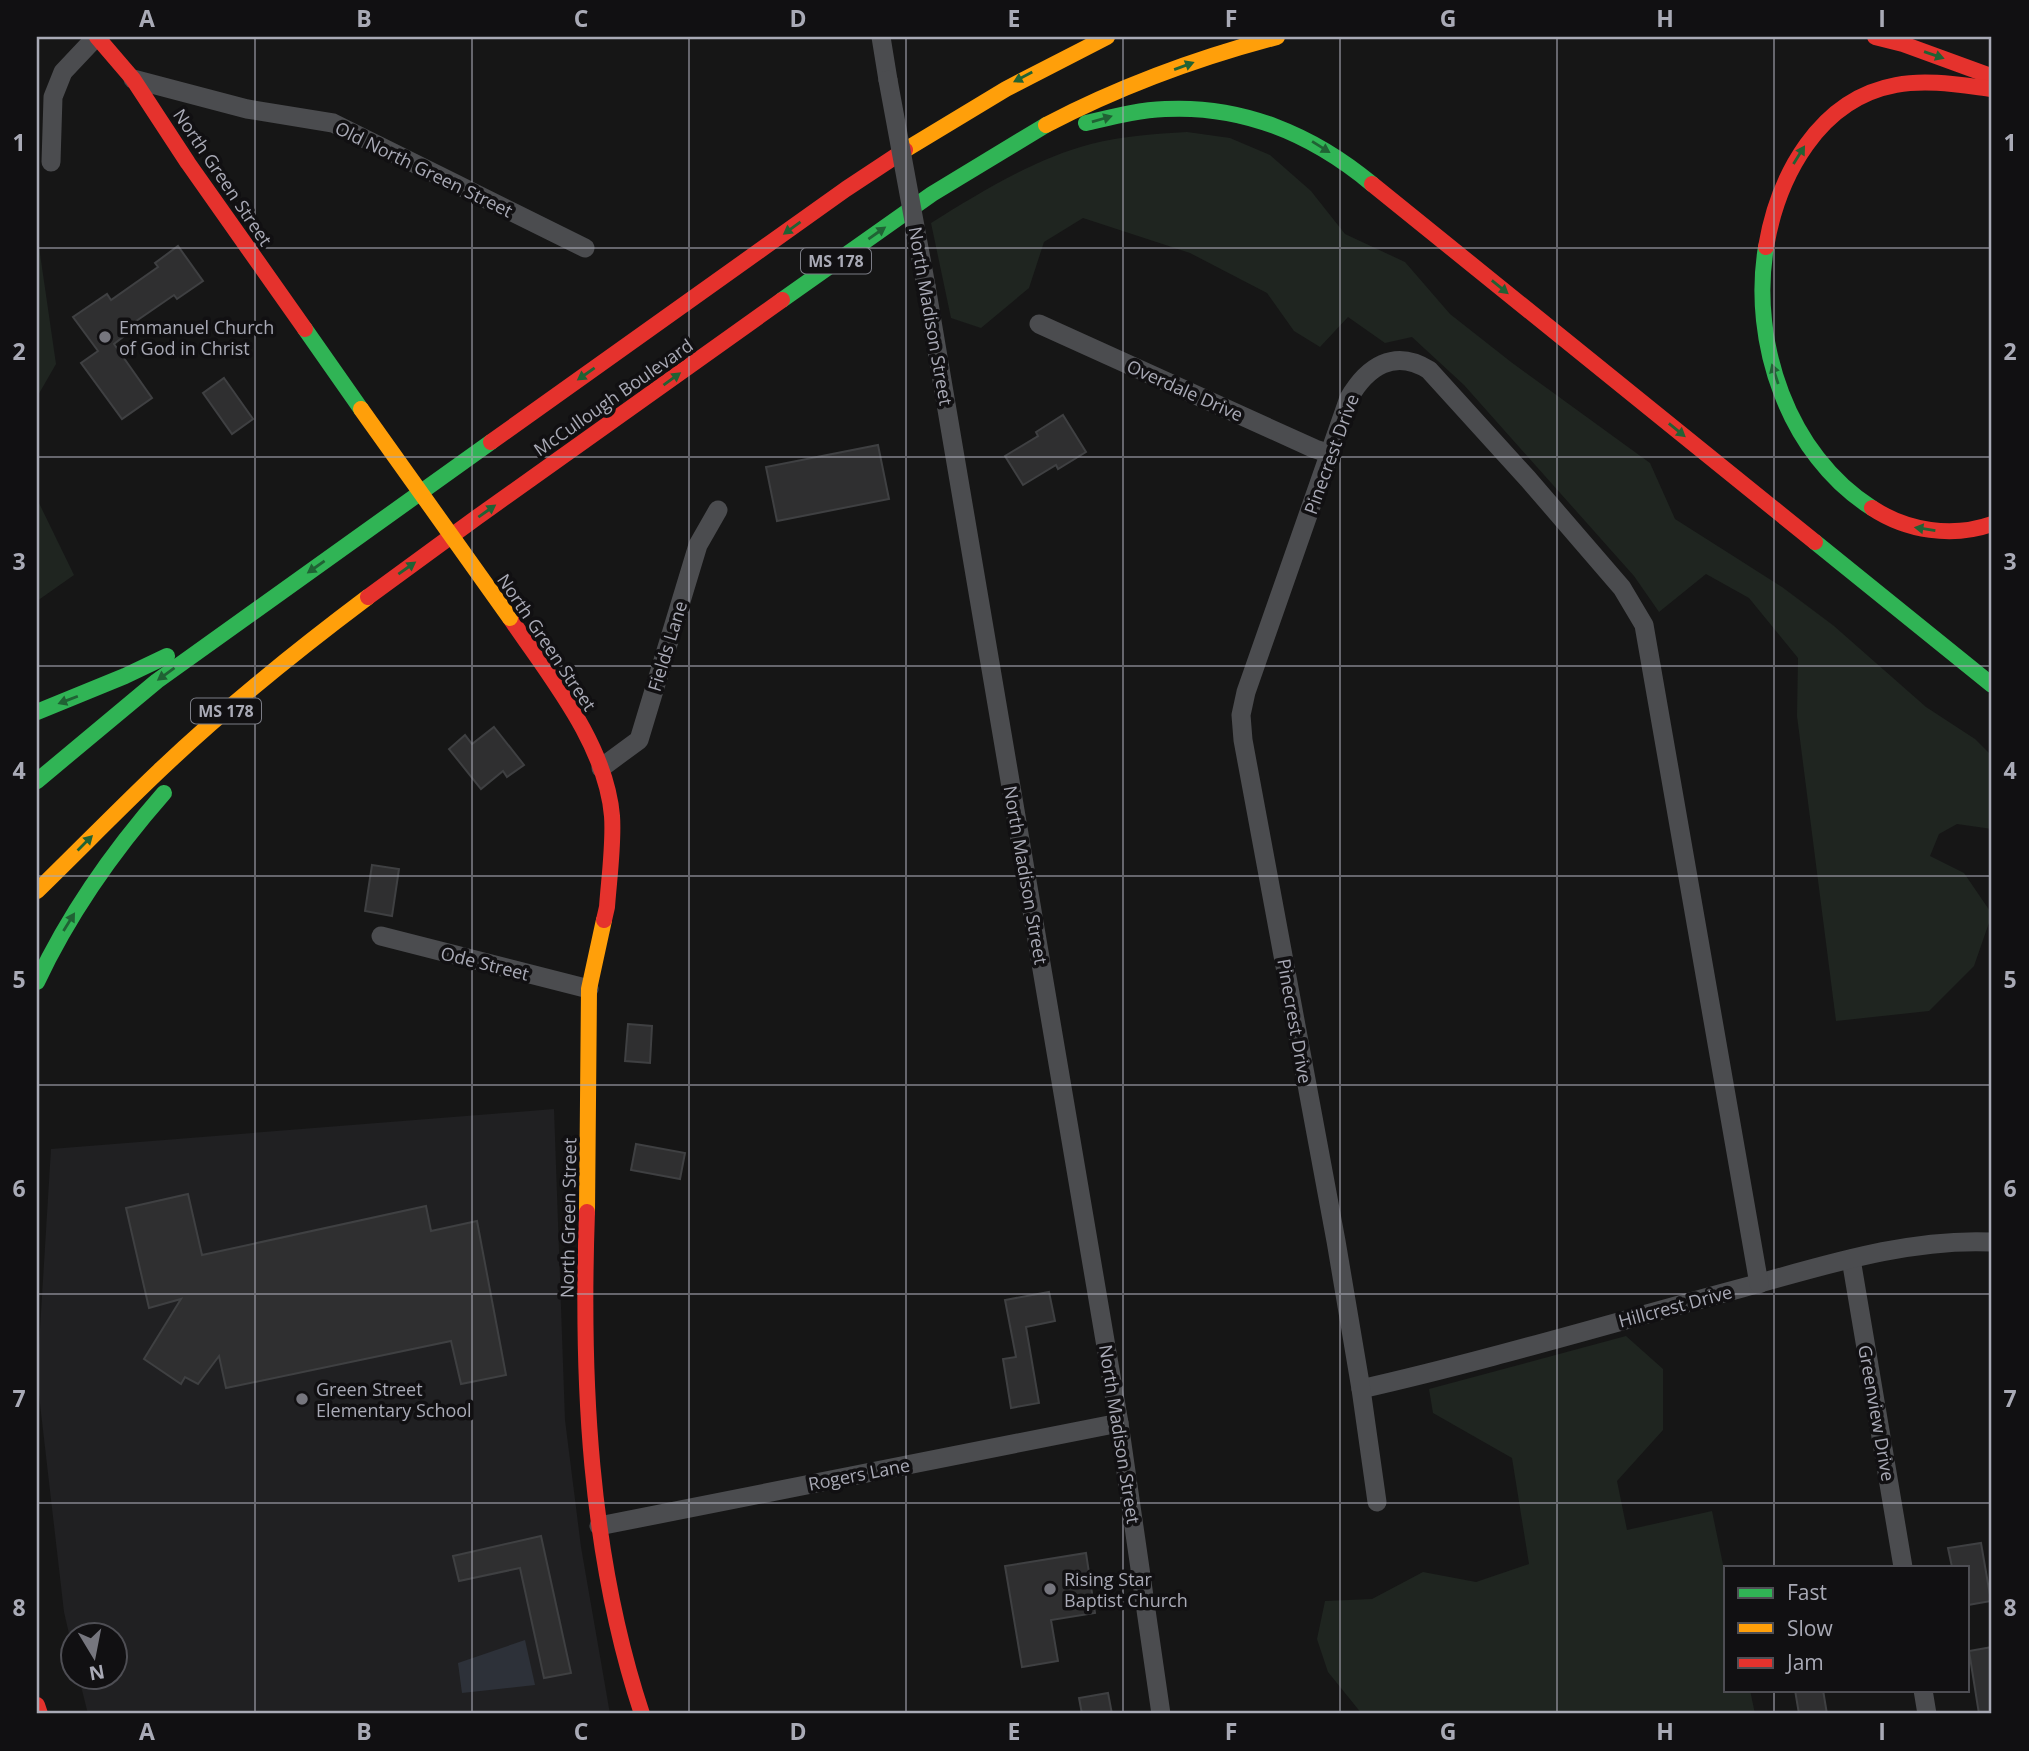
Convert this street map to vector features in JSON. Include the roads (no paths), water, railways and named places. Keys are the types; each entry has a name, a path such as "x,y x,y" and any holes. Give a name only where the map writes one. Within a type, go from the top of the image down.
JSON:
{"main road":[{"name":"North Green Street","path":"96,37 133,79 188,163 510,618 576,716 601,768 611,816 611,854 607,906 589,989 587,1392 599,1527 624,1660 642,1714"},
{"name":"McCullough Boulevard","path":"37,781 157,681 920,138 998,91 1107,37"},
{"name":"McCullough Boulevard","path":"37,891 141,789 226,711 368,596 932,194 1056,120 1184,66 1277,37"},
{"path":"1875,37 1903,44 1992,76"},
{"path":"1992,89 1945,83 1902,83 1862,96 1843,106 1825,121 1800,153 1778,198 1765,248 1762,297 1767,342 1788,408 1811,449 1837,482 1869,510 1909,526 1950,531 1969,530 1992,524"},
{"path":"991,157 1071,128 1121,114 1156,108 1187,107 1240,114 1311,140 1363,176 1992,685"},
{"path":"215,742 368,596"},
{"path":"37,712 125,676 242,620"},
{"path":"37,982 62,933 111,858 139,821 176,781"},
{"path":"37,1705 40,1714"}],"street":[{"path":"51,162 53,97 63,72 96,37"},
{"name":"North Madison Street","path":"881,37 926,286 1119,1423 1161,1714"},
{"name":"Old North Green Street","path":"133,79 247,109 333,122 585,248"},
{"name":"Overdale Drive","path":"1039,324 1331,454"},
{"name":"Pinecrest Drive","path":"1377,1502 1361,1389 1241,727 1246,692 1349,398 1367,373 1376,366 1398,360 1419,364 1429,370 1528,479 1622,588 1638,612 1648,640 1759,1283"},
{"name":"Fields Lane","path":"601,768 639,740 698,545 718,510"},
{"name":"Ode Street","path":"381,936 589,989"},
{"name":"Hillcrest Drive","path":"1361,1389 1537,1345 1851,1259 1923,1245 1992,1242"},
{"name":"Greenview Drive","path":"1851,1259 1903,1566"},
{"name":"Rogers Lane","path":"599,1527 1119,1423"},
{"path":"1923,1692 1927,1714"}],"place":[{"name":"Emmanuel Church of God in Christ","path":"105,337"},
{"name":"Green Street Elementary School","path":"302,1399"},
{"name":"Rising Star Baptist Church","path":"1050,1589"}]}
